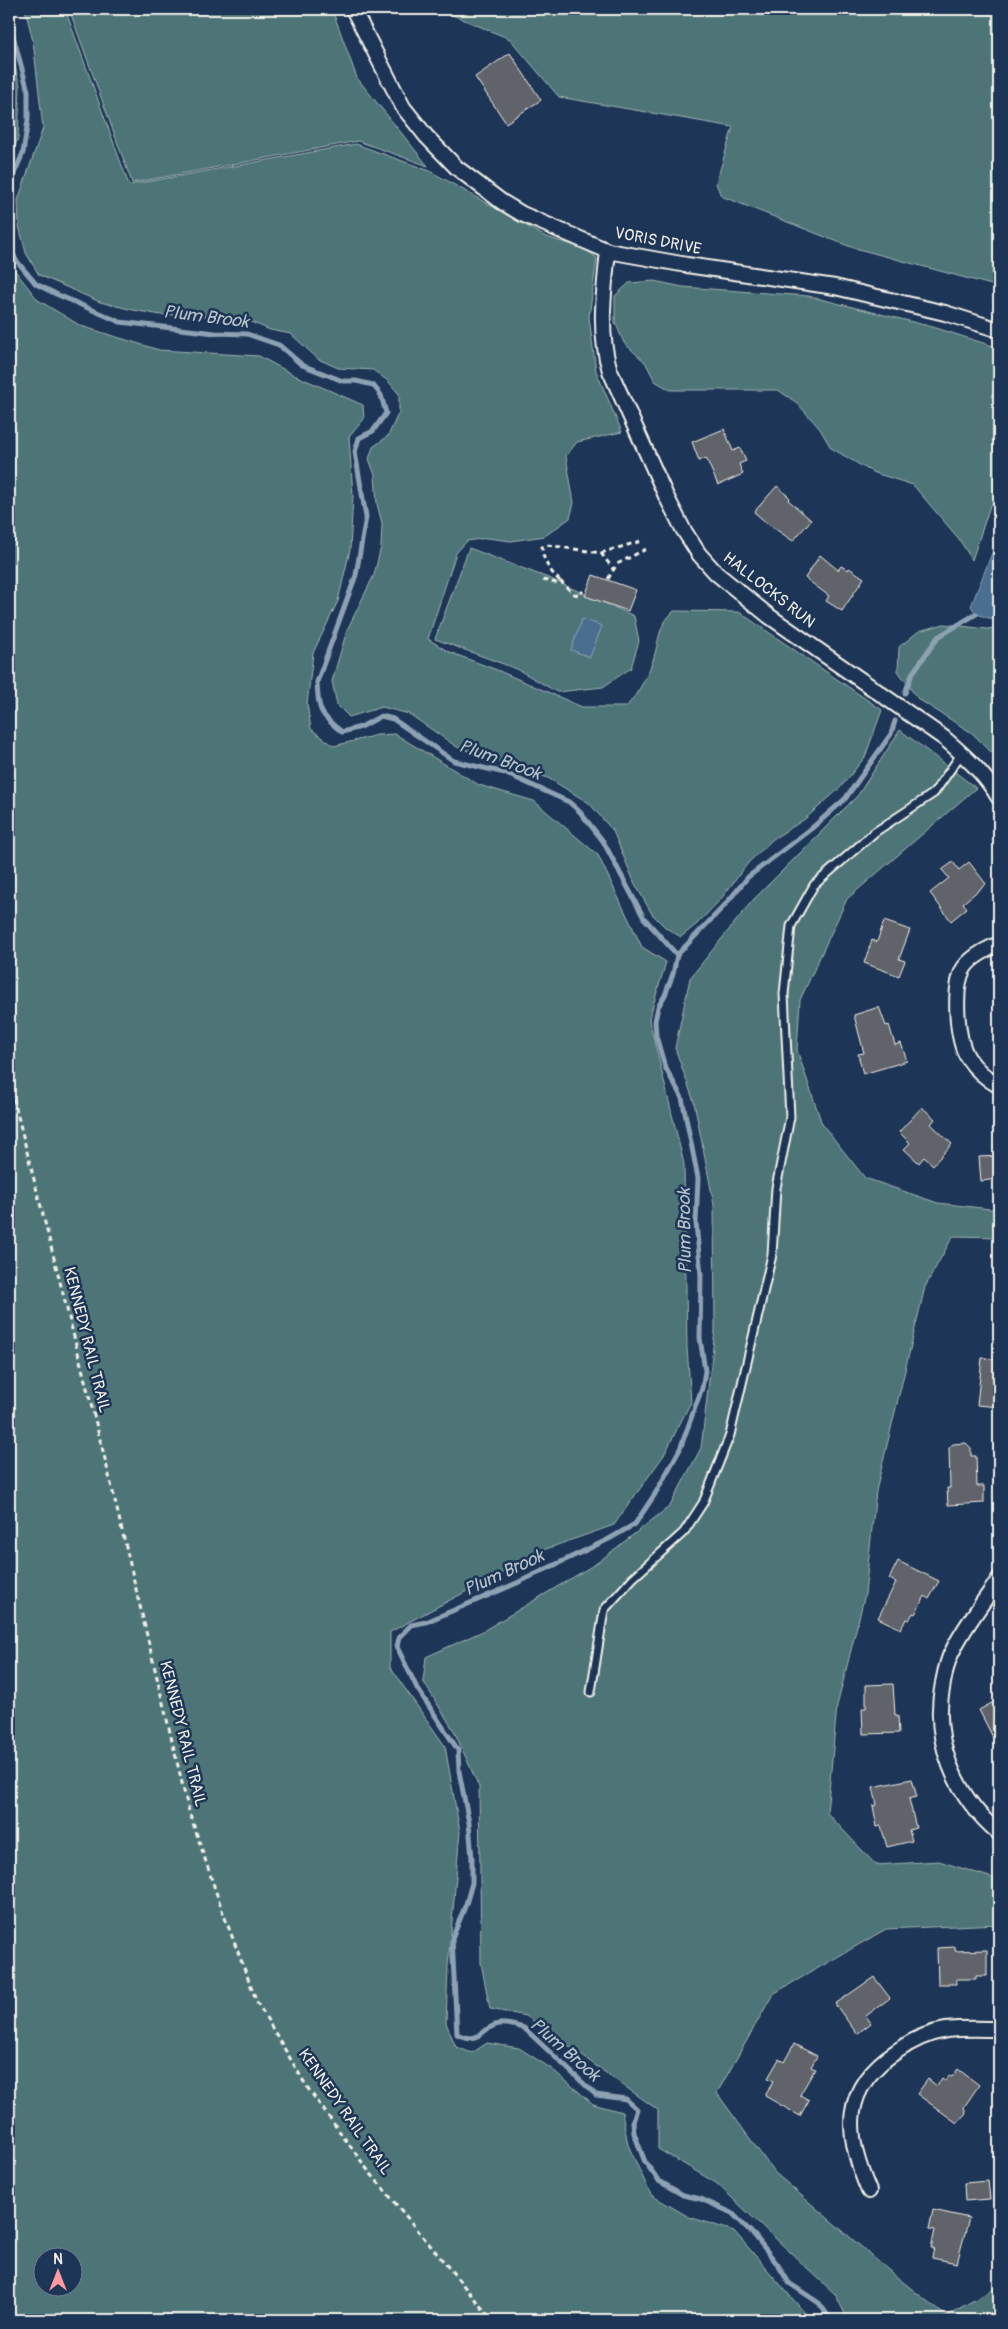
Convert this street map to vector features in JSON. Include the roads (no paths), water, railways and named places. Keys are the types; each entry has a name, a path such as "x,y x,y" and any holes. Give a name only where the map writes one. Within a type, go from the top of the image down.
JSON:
{"street":[{"name":"VORIS DRIVE","path":"353,9 403,107 426,136 457,168 515,210 608,251 835,288 945,313 999,330"},
{"name":"HALLOCKS RUN","path":"608,251 603,309 605,356 666,496 683,529 699,554 716,573 769,616 944,738 962,753 991,784 999,798"},
{"path":"999,944 973,959 965,966 958,983 958,1012 963,1045 967,1056 986,1078 999,1086"},
{"path":"999,1579 952,1650 946,1667 939,1710 942,1743 953,1775 964,1795 985,1821 999,1833"},
{"path":"869,2191 854,2155 852,2134 852,2115 856,2095 865,2079 880,2062 907,2044 926,2036 946,2030 999,2029"}],"lane":[{"path":"591,1692 604,1610 633,1578 684,1532 703,1503 730,1435 772,1255 776,1188 790,1117 784,994 791,926 814,885 875,832 934,793 962,753"}],"water":[{"path":"999,526 999,621 976,614 971,606 992,553"},
{"path":"582,619 602,626 590,657 571,650"}],"waterway":[{"name":"Plum Brook","path":"9,21 28,91 28,120 23,153 13,176 9,195"},
{"name":"Plum Brook","path":"9,245 16,260 36,284 120,322 215,333 247,334 279,345 302,365 343,381 356,381 373,385 381,395 386,413 373,431 359,438 355,452 366,517 356,575 317,682 318,700 322,712 342,732 361,727 381,716 393,719 454,761 505,773 569,802 580,812 603,841 644,918 677,955 673,974 658,1007 655,1021 656,1036 665,1067 682,1098 698,1178 696,1223 701,1275 700,1338 705,1371 702,1388 680,1449 655,1494 635,1524 609,1539 517,1583 426,1622 411,1625 399,1637 397,1647 417,1688 458,1750 459,1771 469,1823 472,1883 452,1939 457,2034 471,2038 476,2037 494,2025 500,2024 524,2028 596,2095 626,2099 637,2109 633,2122 634,2133 645,2162 659,2181 683,2195 701,2199 732,2213 755,2236 778,2265 789,2283 819,2303 831,2320"},
{"path":"905,693 912,674 938,637 976,614"},
{"path":"677,955 724,906 748,877 812,828 845,799 891,734 895,721"}]}
